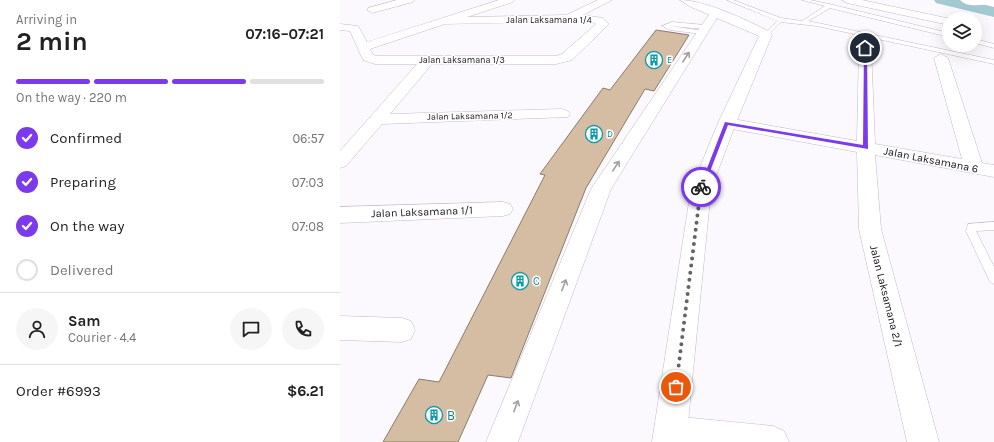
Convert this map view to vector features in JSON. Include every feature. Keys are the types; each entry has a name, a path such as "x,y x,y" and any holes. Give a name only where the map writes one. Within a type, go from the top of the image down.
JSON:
{"street":[{"path":"372,10 409,0"},
{"path":"364,47 509,0"},
{"path":"568,18 578,12 607,0"},
{"path":"685,0 713,18 773,28 726,123 700,189 670,437 773,442"},
{"path":"847,0 942,20"},
{"path":"965,0 981,2 992,0"},
{"name":"Jalan Laksamana 1/4","path":"445,21 568,18 591,18 599,20 603,24 567,57"},
{"path":"502,442 601,189 713,18"},
{"name":"Jalan Laksamana 1/3","path":"340,27 354,28 368,57 375,60 556,60 567,57"},
{"path":"936,44 974,168"},
{"name":"Jalan Laksamana 2/1","path":"865,48 866,148 870,229 923,442"},
{"path":"340,162 379,119 428,60"},
{"name":"Jalan Laksamana 1/2","path":"379,119 562,114"},
{"name":"Jalan Laksamana 6","path":"726,123 994,171"},
{"name":"Jalan Laksamana 1/1","path":"340,215 503,209"},
{"path":"340,328 402,330"}],"lane":[{"path":"804,0 829,6 936,44 994,62"},
{"path":"981,2 994,5"},
{"path":"773,28 804,21 829,6"},
{"path":"713,18 670,28 666,26 672,24 713,18"},
{"path":"804,21 936,44 942,40"},
{"path":"982,43 994,46"},
{"path":"993,275 971,231 972,227 994,226"}],"building":[{"path":"656,30 689,35 654,91 645,89 586,188 511,378 488,375 458,442 383,442 419,379 439,382 545,175 540,174 603,88 610,90"}],"waterway":[{"path":"942,0 994,12"}],"way so far":[{"path":"676,387 701,187"}],"place":[{"name":"E","path":"654,60"},
{"name":"D","path":"594,134"},
{"name":"C","path":"520,281"},
{"name":"B","path":"434,415"}],"route":[{"path":"701,187 726,123 866,148 865,48"}]}
